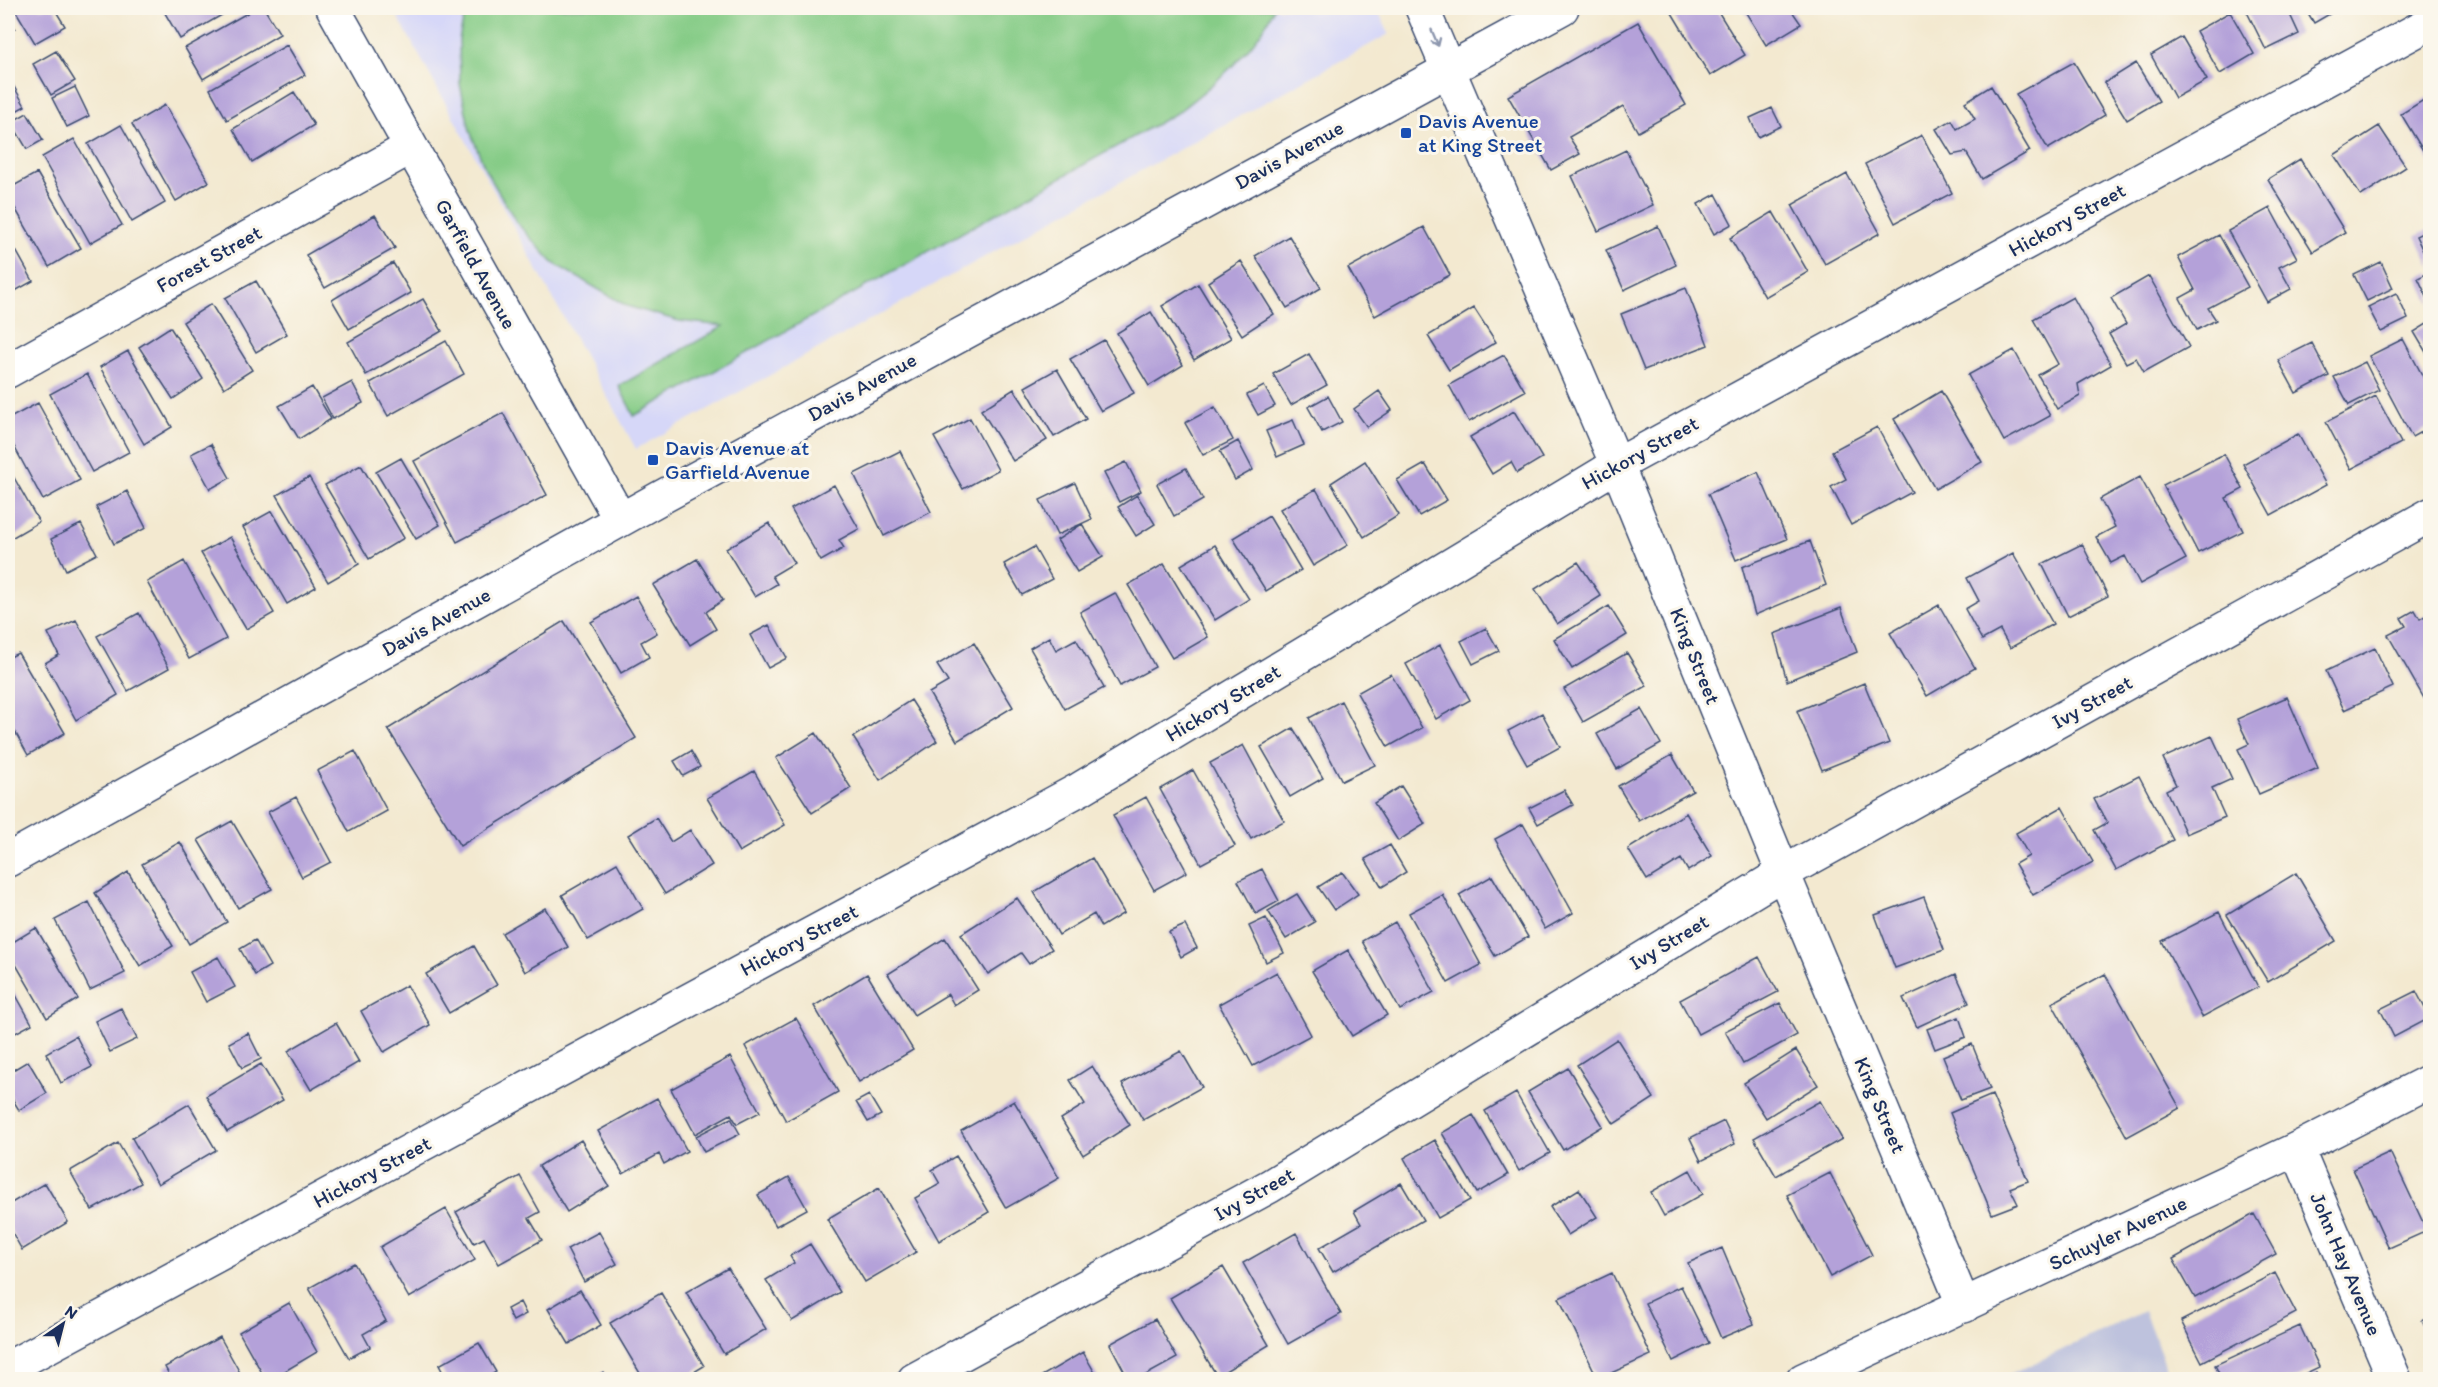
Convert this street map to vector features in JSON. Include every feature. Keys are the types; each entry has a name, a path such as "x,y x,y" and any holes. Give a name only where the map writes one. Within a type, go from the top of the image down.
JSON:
{"street":[{"name":"Garfield Avenue","path":"333,8 620,519"},
{"name":"King Street","path":"1422,8 1617,465 1783,873 1964,1306"},
{"name":"Davis Avenue","path":"8,860 620,519 1562,8"},
{"name":"Hickory Street","path":"8,1368 1080,789 1617,465 2430,23"},
{"name":"Forest Street","path":"8,371 411,147"},
{"name":"Ivy Street","path":"914,1380 1270,1186 1783,873 2430,515"},
{"name":"Schuyler Avenue","path":"1803,1380 2297,1149 2430,1081"},
{"name":"John Hay Avenue","path":"2297,1149 2395,1380"}],"shaded area":[{"path":"393,8 1377,8 1389,34 636,449"},
{"path":"2144,1311 2171,1379 2001,1379"}],"green space":[{"path":"466,8 1274,8 1266,24 1233,66 1178,112 634,416 619,386 724,326 679,321 627,306 553,263 517,223 486,171 470,131 460,84 459,39"}],"building":[{"path":"14,8 54,8 65,26 35,43"},
{"path":"162,8 234,8 180,39"},
{"path":"256,8 264,8 280,34 203,79 185,48"},
{"path":"1681,8 1716,8 1745,55 1710,76 1672,13"},
{"path":"1743,8 1790,8 1801,24 1766,45"},
{"path":"2245,8 2287,8 2299,34 2266,50"},
{"path":"2305,8 2340,8 2314,23"},
{"path":"2230,12 2254,54 2220,74 2196,31"},
{"path":"8,15 15,28 8,32"},
{"path":"1638,22 1686,105 1638,132 1623,106 1569,137 1580,154 1551,170 1508,96"},
{"path":"2182,37 2207,80 2175,98 2151,55"},
{"path":"287,45 305,75 227,120 210,89"},
{"path":"56,51 75,81 51,95 33,64"},
{"path":"2074,62 2105,115 2048,149 2016,94"},
{"path":"2136,63 2159,101 2127,120 2104,83"},
{"path":"9,78 25,106 9,115 8,80"},
{"path":"1991,86 2030,151 1982,179 1966,152 1952,155 1936,129 1952,120 1957,129 1975,119 1965,102"},
{"path":"75,87 89,116 67,127 52,98"},
{"path":"294,92 314,125 252,162 233,129"},
{"path":"2430,96 2430,162 2401,114"},
{"path":"165,105 209,182 176,201 132,124"},
{"path":"1772,108 1781,126 1758,137 1750,118"},
{"path":"27,113 43,140 27,149 11,122"},
{"path":"121,125 165,203 132,222 88,144"},
{"path":"2379,126 2406,167 2361,196 2334,155"},
{"path":"1922,135 1952,193 1895,223 1865,164"},
{"path":"74,139 122,225 90,243 42,157"},
{"path":"1626,150 1653,205 1598,231 1572,176"},
{"path":"2300,159 2345,232 2313,252 2268,179"},
{"path":"37,173 81,248 49,267 8,196 8,189"},
{"path":"1847,174 1880,233 1825,264 1792,205"},
{"path":"1716,194 1732,224 1714,234 1698,204"},
{"path":"2270,208 2297,258 2279,267 2291,289 2267,302 2228,231"},
{"path":"1773,212 1808,272 1765,297 1730,238"},
{"path":"375,215 395,248 325,288 306,255"},
{"path":"1658,226 1676,265 1624,290 1606,250"},
{"path":"1424,227 1450,275 1375,316 1348,268"},
{"path":"2430,229 2430,266 2416,236"},
{"path":"2219,235 2248,287 2208,308 2216,320 2197,330 2180,298 2195,290 2178,257"},
{"path":"8,236 33,281 8,295"},
{"path":"1289,236 1321,288 1287,308 1255,256"},
{"path":"1241,261 1274,314 1242,335 1208,282"},
{"path":"2381,262 2393,288 2367,301 2354,275"},
{"path":"393,263 411,293 349,329 332,300"},
{"path":"2430,272 2430,303 2418,278"},
{"path":"2149,276 2189,347 2144,372 2136,358 2126,363 2109,334 2126,324 2111,298"},
{"path":"256,281 287,334 256,352 225,298"},
{"path":"1198,284 1231,338 1194,360 1162,306"},
{"path":"1686,288 1708,345 1644,370 1621,314"},
{"path":"2396,293 2408,319 2381,332 2368,307"},
{"path":"2073,297 2111,365 2078,384 2080,396 2057,409 2038,375 2058,364 2033,319"},
{"path":"423,299 442,331 366,375 348,342"},
{"path":"211,304 252,370 224,388 183,322"},
{"path":"1474,308 1496,342 1449,370 1428,336"},
{"path":"1151,312 1183,365 1149,386 1117,333"},
{"path":"2430,322 2430,359 2414,332"},
{"path":"170,327 203,379 173,399 139,347"},
{"path":"2403,339 2430,390 2430,427 2412,437 2369,356"},
{"path":"1104,340 1134,393 1101,411 1070,359"},
{"path":"446,341 464,374 388,416 370,383"},
{"path":"2312,343 2329,376 2296,393 2278,360"},
{"path":"2014,350 2050,416 2004,441 1968,375"},
{"path":"128,351 172,427 144,444 100,367"},
{"path":"1309,354 1327,385 1291,405 1273,374"},
{"path":"1504,355 1525,391 1469,422 1449,385"},
{"path":"2365,362 2379,390 2349,405 2334,377"},
{"path":"1057,369 1086,419 1054,437 1025,387"},
{"path":"87,374 129,452 92,472 50,394"},
{"path":"352,382 363,403 333,419 322,398"},
{"path":"1264,386 1275,406 1258,415 1247,395"},
{"path":"312,387 331,419 299,439 279,406"},
{"path":"1014,389 1047,440 1013,461 981,410"},
{"path":"1379,391 1392,410 1367,427 1354,409"},
{"path":"1941,391 1982,462 1935,489 1894,419"},
{"path":"1328,396 1342,422 1322,432 1308,407"},
{"path":"2376,396 2401,443 2351,469 2326,422"},
{"path":"38,403 80,480 43,500 8,435 8,419"},
{"path":"1215,407 1233,440 1203,455 1185,423"},
{"path":"1514,411 1542,458 1517,473 1511,462 1492,474 1470,437"},
{"path":"503,413 547,495 457,542 414,461"},
{"path":"970,418 998,470 963,489 934,437"},
{"path":"1293,420 1304,445 1277,457 1266,431"},
{"path":"1877,427 1912,492 1851,525 1831,487 1846,479 1832,451"},
{"path":"2298,434 2326,485 2271,515 2243,464"},
{"path":"1238,441 1253,470 1235,480 1220,451"},
{"path":"211,444 230,478 210,489 191,454"},
{"path":"900,451 931,512 884,536 854,474"},
{"path":"2224,454 2243,489 2226,498 2243,531 2198,553 2163,485"},
{"path":"401,458 440,525 416,539 376,472"},
{"path":"1365,461 1399,515 1364,537 1331,483"},
{"path":"1126,462 1141,491 1119,502 1104,473"},
{"path":"1425,464 1447,500 1419,516 1397,480"},
{"path":"361,465 404,538 369,559 325,485"},
{"path":"8,467 39,522 8,540"},
{"path":"1186,468 1203,500 1174,516 1157,484"},
{"path":"1758,472 1787,539 1736,560 1708,494"},
{"path":"309,477 359,564 328,582 277,495"},
{"path":"2140,477 2186,559 2140,584 2125,556 2111,563 2096,537 2115,527 2100,499"},
{"path":"1075,483 1092,519 1057,535 1040,500"},
{"path":"834,485 859,529 839,540 844,548 821,561 791,509"},
{"path":"1316,489 1348,545 1313,566 1280,509"},
{"path":"127,491 146,528 114,544 96,507"},
{"path":"1137,495 1155,524 1136,536 1118,507"},
{"path":"272,511 316,587 287,604 243,527"},
{"path":"1269,516 1301,570 1266,591 1233,538"},
{"path":"769,523 794,563 772,576 777,584 755,597 726,549"},
{"path":"81,524 97,554 66,570 51,539"},
{"path":"1082,524 1103,557 1077,572 1057,540"},
{"path":"230,537 274,613 246,629 201,553"},
{"path":"1810,541 1826,585 1755,615 1742,567"},
{"path":"2082,544 2108,596 2068,616 2042,564"},
{"path":"1215,545 1249,599 1215,620 1181,565"},
{"path":"1034,547 1052,579 1022,595 1004,564"},
{"path":"2013,553 2053,624 2010,648 2000,630 1982,640 1965,609 1979,601 1967,578"},
{"path":"697,559 723,600 706,612 716,629 690,645 653,585"},
{"path":"184,561 226,639 189,659 147,582"},
{"path":"1578,562 1601,596 1557,624 1535,589"},
{"path":"1164,564 1208,637 1172,658 1128,585"},
{"path":"1115,593 1155,667 1120,686 1080,612"},
{"path":"636,596 657,633 641,642 649,657 621,673 591,622"},
{"path":"1939,605 1975,668 1927,696 1890,633"},
{"path":"1609,606 1627,635 1572,669 1554,639"},
{"path":"1841,608 1857,652 1787,681 1774,634"},
{"path":"2415,610 2420,619 2430,613 2429,707 2388,635 2406,626 2401,618"},
{"path":"139,613 169,668 128,691 97,636"},
{"path":"76,620 118,695 76,720 45,663 59,655 48,633"},
{"path":"564,621 636,738 460,846 388,729"},
{"path":"769,625 787,658 768,668 750,635"},
{"path":"1486,628 1499,651 1473,664 1461,641"},
{"path":"1049,637 1056,650 1076,639 1104,688 1065,709 1030,648"},
{"path":"974,643 1013,707 957,741 929,693 948,682 937,665"},
{"path":"1440,645 1470,700 1436,719 1406,664"},
{"path":"2375,648 2393,687 2344,710 2326,671"},
{"path":"18,653 65,733 28,755 8,719 8,658"},
{"path":"1627,653 1647,686 1583,722 1564,689"},
{"path":"1391,674 1422,728 1388,747 1357,693"},
{"path":"1864,683 1889,743 1822,770 1797,711"},
{"path":"2287,697 2318,768 2259,794 2238,749 2249,744 2237,719"},
{"path":"911,700 937,741 880,780 853,737"},
{"path":"1341,701 1375,765 1342,781 1309,718"},
{"path":"1641,709 1661,744 1617,769 1597,734"},
{"path":"1542,713 1560,747 1527,765 1508,731"},
{"path":"1293,728 1323,778 1290,797 1261,747"},
{"path":"816,733 851,788 812,813 776,758"},
{"path":"2212,736 2232,779 2212,788 2225,817 2186,834 2166,790 2176,785 2163,758"},
{"path":"1243,745 1284,821 1251,839 1210,763"},
{"path":"355,751 387,811 349,832 317,771"},
{"path":"691,751 700,767 683,776 674,761"},
{"path":"1672,755 1693,791 1639,821 1618,786"},
{"path":"1193,770 1235,846 1201,864 1160,789"},
{"path":"754,771 785,825 739,852 707,798"},
{"path":"2139,776 2173,840 2116,870 2094,830 2107,823 2094,799"},
{"path":"1401,786 1425,824 1398,841 1374,803"},
{"path":"1564,790 1573,805 1538,824 1529,808"},
{"path":"296,797 331,862 302,877 268,812"},
{"path":"1146,797 1187,872 1154,890 1113,815"},
{"path":"2062,807 2093,862 2033,895 2015,864 2029,856 2016,833"},
{"path":"1686,813 1712,856 1688,871 1681,859 1647,880 1628,849"},
{"path":"656,818 671,842 690,830 712,865 665,894 628,835"},
{"path":"232,821 272,889 238,908 198,840"},
{"path":"1523,824 1573,913 1545,929 1495,839"},
{"path":"180,842 227,922 189,944 142,864"},
{"path":"1390,845 1406,872 1382,887 1365,859"},
{"path":"1092,858 1124,913 1101,927 1094,914 1059,935 1034,892"},
{"path":"617,863 643,909 588,940 562,895"},
{"path":"1262,869 1279,901 1256,914 1238,881"},
{"path":"128,872 173,946 140,966 95,893"},
{"path":"1342,872 1358,894 1334,910 1318,887"},
{"path":"2296,873 2336,941 2268,982 2227,915"},
{"path":"1492,876 1528,937 1495,956 1459,895"},
{"path":"1297,894 1315,922 1286,939 1268,911"},
{"path":"1443,895 1481,965 1448,983 1409,913"},
{"path":"1924,897 1944,950 1895,968 1875,915"},
{"path":"1017,898 1052,949 1029,964 1021,953 988,974 961,934"},
{"path":"89,902 125,973 90,990 55,920"},
{"path":"545,908 568,947 525,972 502,933"},
{"path":"2219,912 2258,987 2202,1017 2162,941"},
{"path":"1266,918 1284,953 1266,962 1249,926"},
{"path":"1395,922 1434,992 1400,1010 1362,941"},
{"path":"1185,925 1197,948 1181,957 1169,932"},
{"path":"36,928 78,999 47,1018 8,951 8,945"},
{"path":"945,938 978,990 954,1005 948,994 914,1015 888,974"},
{"path":"255,940 270,966 255,975 240,949"},
{"path":"474,946 497,985 449,1013 426,974"},
{"path":"1348,950 1387,1015 1352,1036 1312,971"},
{"path":"218,957 235,987 206,1002 190,972"},
{"path":"1759,957 1778,992 1698,1034 1680,1000"},
{"path":"1277,972 1311,1035 1253,1066 1219,1004"},
{"path":"867,974 913,1050 859,1082 814,1006"},
{"path":"1956,974 1969,1003 1917,1027 1903,998"},
{"path":"2105,974 2180,1108 2127,1137 2052,1003"},
{"path":"8,981 32,1024 8,1037"},
{"path":"407,985 430,1025 384,1052 361,1011"},
{"path":"2416,991 2430,1018 2394,1037 2380,1009"},
{"path":"1780,1003 1797,1035 1743,1064 1725,1031"},
{"path":"121,1008 137,1039 110,1052 95,1021"},
{"path":"1959,1017 1966,1037 1935,1049 1927,1029"},
{"path":"796,1018 838,1092 786,1121 745,1046"},
{"path":"336,1023 359,1062 311,1090 288,1051"},
{"path":"248,1033 261,1059 242,1068 229,1043"},
{"path":"76,1036 92,1067 61,1083 46,1053"},
{"path":"1617,1039 1654,1098 1614,1124 1577,1065"},
{"path":"1972,1044 1990,1089 1961,1100 1943,1056"},
{"path":"1796,1050 1818,1085 1766,1118 1744,1083"},
{"path":"1181,1051 1202,1087 1143,1120 1122,1084"},
{"path":"730,1057 760,1112 737,1124 731,1114 695,1134 671,1089"},
{"path":"28,1061 47,1093 19,1110 8,1092 8,1073"},
{"path":"261,1064 283,1100 227,1132 206,1096"},
{"path":"1092,1066 1130,1125 1083,1155 1061,1119 1085,1104 1070,1080"},
{"path":"1568,1068 1603,1126 1563,1150 1528,1092"},
{"path":"1516,1093 1550,1153 1519,1171 1485,1111"},
{"path":"869,1095 881,1115 868,1122 856,1102"},
{"path":"1992,1095 2028,1181 2010,1188 2018,1204 1992,1214 1950,1113"},
{"path":"657,1098 687,1151 664,1164 659,1154 623,1174 598,1131"},
{"path":"1014,1101 1059,1178 1006,1208 961,1131"},
{"path":"1820,1101 1842,1139 1776,1176 1754,1138"},
{"path":"189,1104 216,1150 158,1184 132,1138"},
{"path":"1473,1115 1508,1175 1477,1193 1442,1133"},
{"path":"731,1118 740,1134 704,1152 696,1136"},
{"path":"1724,1121 1735,1144 1701,1161 1690,1138"},
{"path":"581,1140 609,1186 567,1212 539,1166"},
{"path":"1435,1140 1470,1200 1438,1218 1404,1158"},
{"path":"118,1143 141,1183 92,1210 70,1171"},
{"path":"2390,1152 2427,1231 2389,1248 2353,1169"},
{"path":"956,1156 989,1212 939,1241 915,1198 940,1184 932,1170"},
{"path":"1690,1170 1703,1194 1664,1216 1651,1192"},
{"path":"1830,1173 1872,1255 1830,1277 1787,1195"},
{"path":"520,1176 540,1212 529,1218 542,1240 499,1264 484,1238 474,1243 456,1212"},
{"path":"789,1177 807,1209 776,1226 758,1195"},
{"path":"45,1183 68,1222 22,1250 8,1225 8,1205"},
{"path":"1401,1183 1423,1220 1333,1272 1319,1248 1361,1224 1354,1211"},
{"path":"879,1188 916,1252 865,1282 827,1219"},
{"path":"1579,1189 1597,1217 1568,1235 1550,1207"},
{"path":"446,1209 475,1260 409,1298 380,1247"},
{"path":"2254,1214 2276,1254 2195,1298 2173,1259"},
{"path":"599,1232 617,1264 584,1282 567,1249"},
{"path":"1296,1233 1341,1314 1288,1344 1243,1263"},
{"path":"810,1244 840,1292 792,1321 766,1280 794,1263 790,1256"},
{"path":"1722,1248 1754,1324 1721,1338 1688,1263"},
{"path":"354,1263 386,1321 363,1334 370,1347 349,1358 309,1288"},
{"path":"1223,1267 1269,1345 1217,1376 1170,1298"},
{"path":"728,1268 766,1329 724,1354 686,1292"},
{"path":"1612,1273 1651,1355 1598,1379 1559,1298"},
{"path":"2275,1273 2296,1313 2202,1362 2181,1321"},
{"path":"1681,1286 1709,1343 1673,1361 1645,1303"},
{"path":"580,1290 601,1325 569,1344 548,1309"},
{"path":"661,1293 704,1366 681,1380 644,1380 610,1323"},
{"path":"520,1302 526,1314 513,1321 507,1309"},
{"path":"289,1303 317,1352 270,1380 266,1380 239,1332"},
{"path":"2430,1317 2430,1336 2422,1321"},
{"path":"1155,1319 1177,1358 1137,1380 1129,1380 1110,1344"},
{"path":"2300,1326 2319,1367 2292,1380 2222,1380 2215,1365"},
{"path":"220,1337 244,1380 172,1380 165,1367"},
{"path":"479,1343 496,1372 483,1380 447,1380 439,1365"},
{"path":"1083,1352 1099,1380 1035,1380"},
{"path":"603,1372 607,1380 591,1380"},
{"path":"2316,1372 2320,1380 2303,1380"}],"place":[{"name":"Davis Avenue at King Street","path":"1406,133"},
{"name":"Davis Avenue at Garfield Avenue","path":"653,460"}]}
